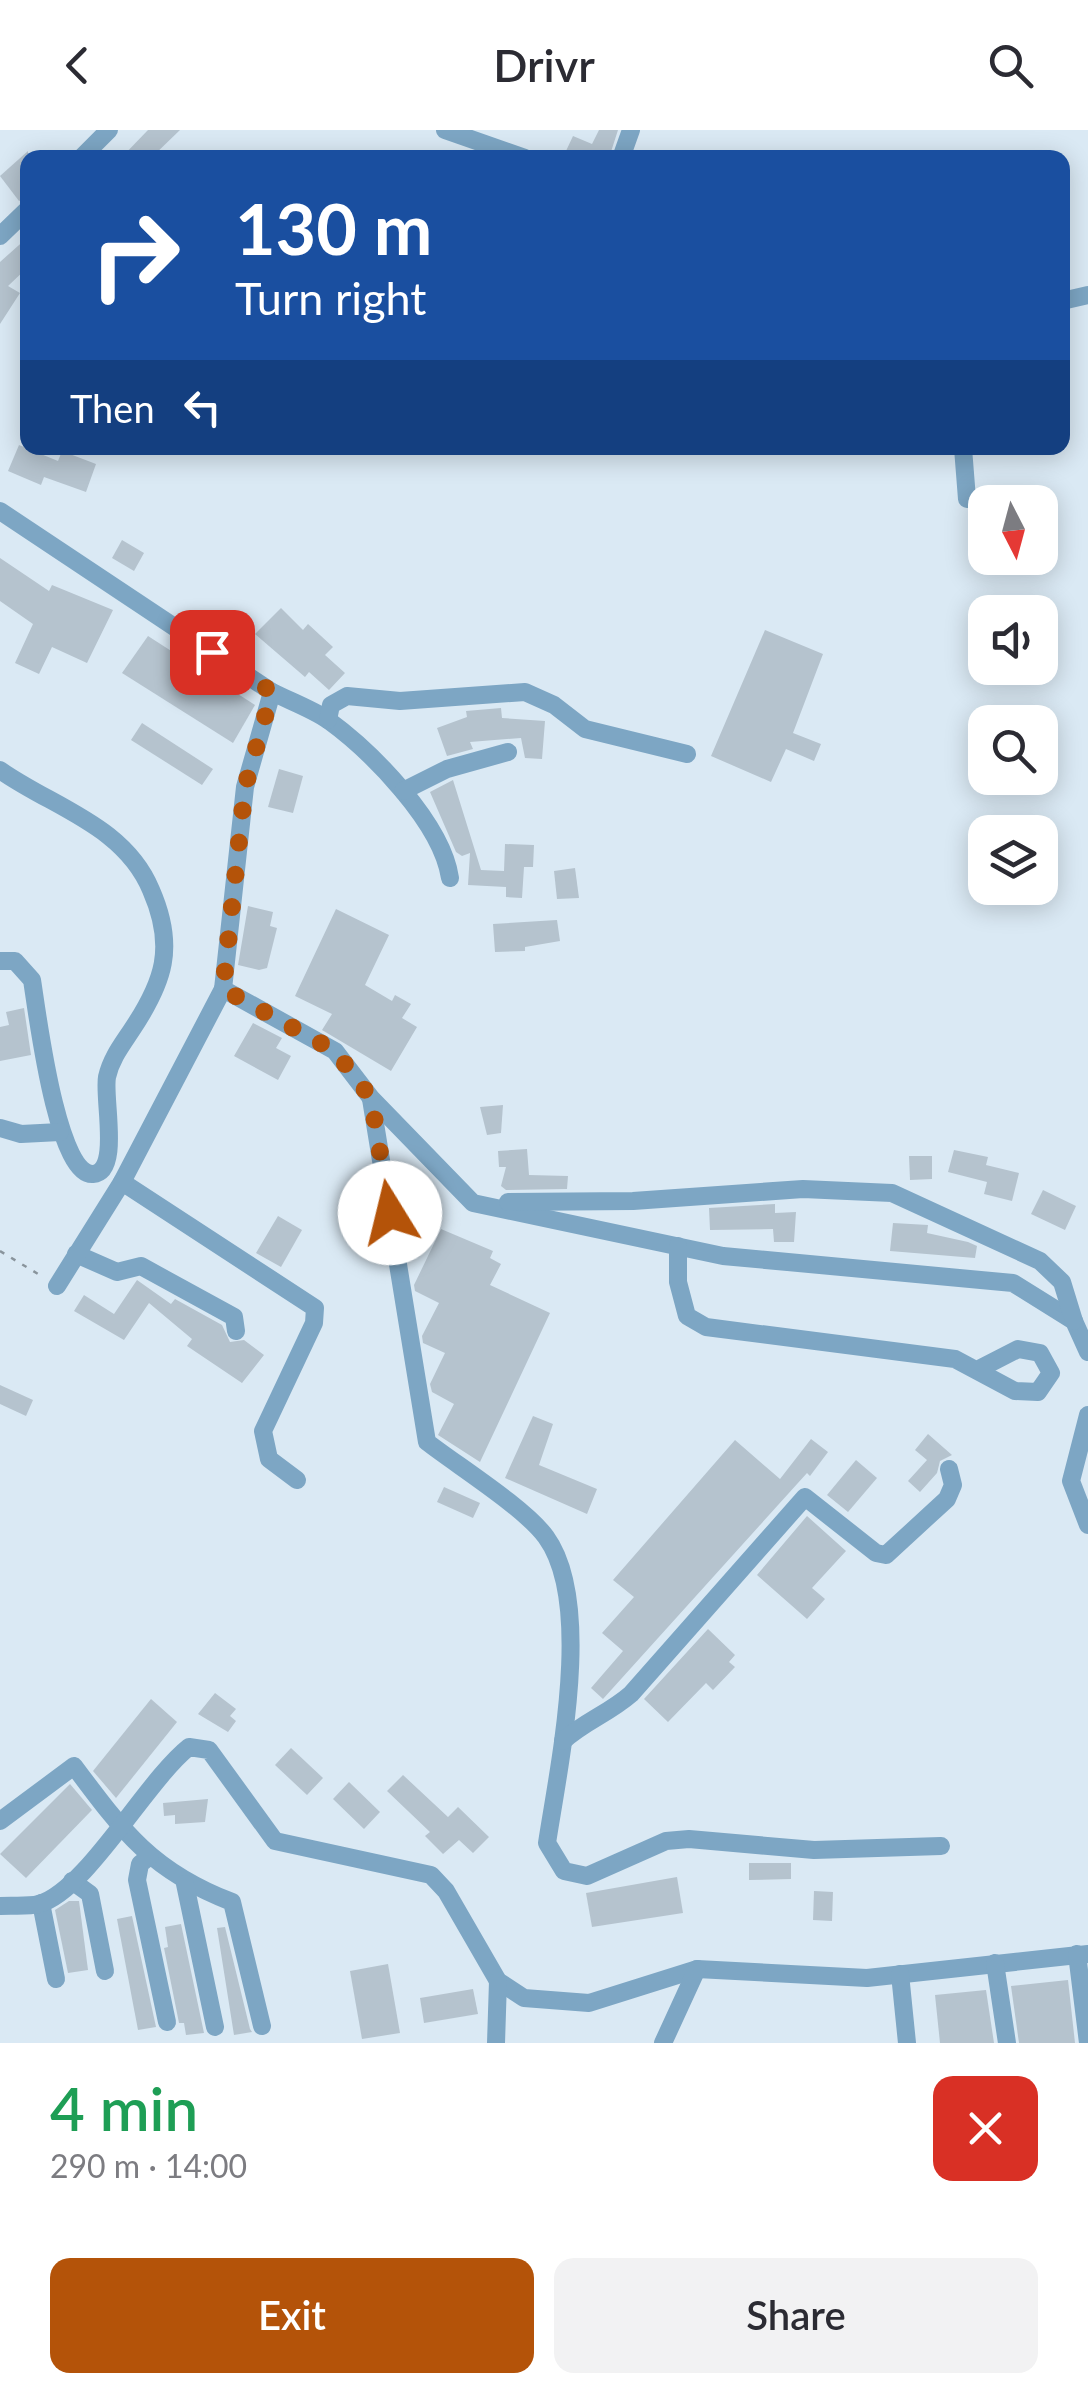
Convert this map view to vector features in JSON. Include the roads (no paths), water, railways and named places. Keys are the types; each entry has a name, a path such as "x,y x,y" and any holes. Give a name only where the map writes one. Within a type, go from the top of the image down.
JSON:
{"street":[{"path":"88,150 109,130"},
{"path":"446,130 504,149 512,130"},
{"path":"0,236 20,217"},
{"path":"964,455 967,500"},
{"path":"0,511 272,692 328,720 404,791 446,856 450,878"},
{"path":"57,1286 122,1182 223,989 245,787 272,692"},
{"path":"328,720 330,705 346,696 400,701 525,692 585,729 686,754"},
{"path":"404,791 447,769 508,752"},
{"path":"0,770 66,806 124,848 151,888 164,936 165,965 156,995 112,1060 106,1082 110,1158 103,1170 92,1174 79,1171 60,1132 32,980 15,961 0,962"},
{"path":"223,989 335,1051 371,1098 473,1203 723,1256 1013,1283 1074,1321"},
{"path":"371,1098 427,1442 544,1533 562,1563 571,1645 563,1742 547,1843 564,1871 587,1876 666,1841 688,1839 814,1850 941,1846"},
{"path":"0,1128 21,1134 60,1132"},
{"path":"122,1182 315,1308 314,1323 264,1432 269,1458 297,1480"},
{"path":"473,1203 633,1202 803,1189 892,1193 1040,1261 1062,1282 1088,1352"},
{"path":"678,1246 678,1282 687,1316 706,1327 955,1359 977,1370"},
{"path":"76,1254 117,1272 141,1266 174,1280 234,1316 236,1331"},
{"path":"1088,1415 1072,1481 1088,1524"},
{"path":"563,1742 583,1723 604,1717 631,1694 806,1497 876,1553 886,1555 947,1499 953,1485 949,1469"},
{"path":"0,1906 41,1904 72,1882 164,1766 189,1747 209,1750 275,1842 431,1875 446,1891 498,1982 524,1998 589,2003 697,1969 867,1978 1082,1954 1088,2043"},
{"path":"0,1822 74,1766 119,1827 150,1856 185,1884 232,1902 262,2026"},
{"path":"150,1856 140,1864 137,1880 167,2022"},
{"path":"72,1882 90,1894 105,1971"},
{"path":"185,1884 215,2027"},
{"path":"41,1904 56,1979"},
{"path":"995,1963 1007,2043"},
{"path":"662,2043 697,1969"},
{"path":"900,1974 907,2043"},
{"path":"496,2043 498,1982"}]}
